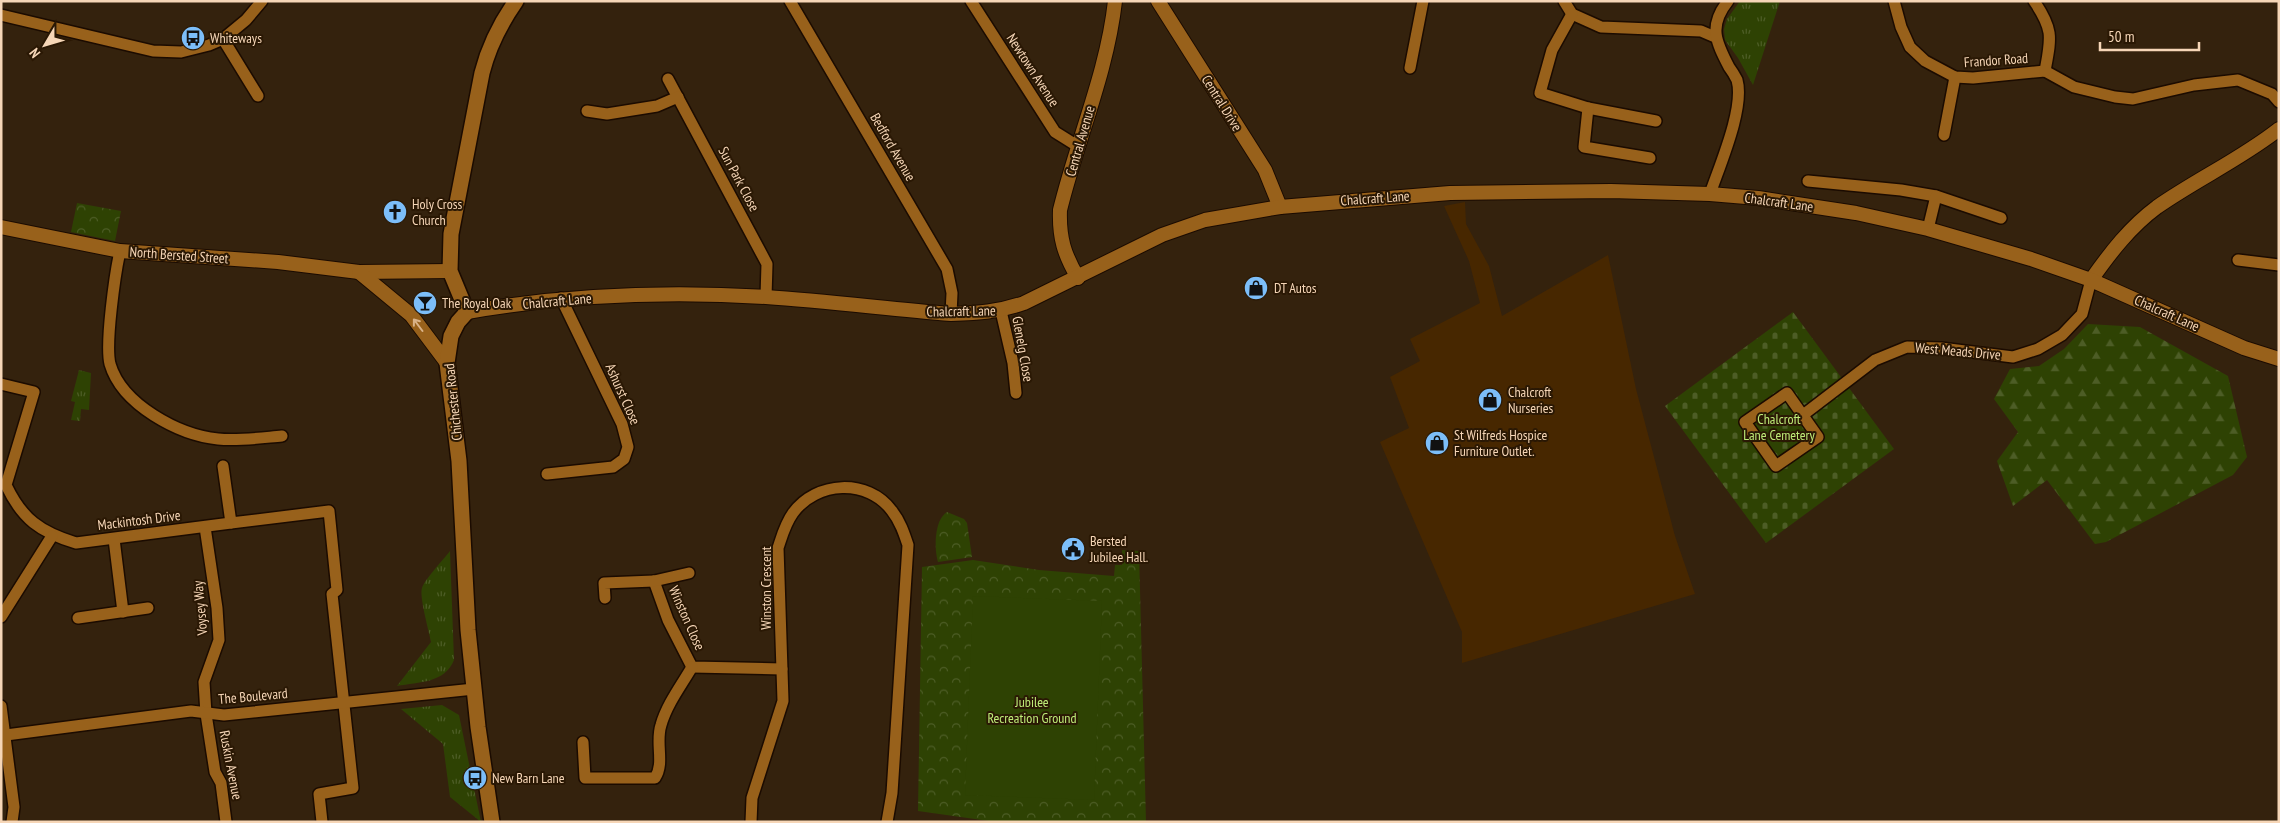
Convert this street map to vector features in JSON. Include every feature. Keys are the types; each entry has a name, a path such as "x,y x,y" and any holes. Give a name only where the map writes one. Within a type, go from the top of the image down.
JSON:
{"main road":[{"path":"467,312 450,271 451,234 482,73 493,38 501,22 516,1"},
{"name":"Chichester Road","path":"467,312 458,322 451,336 447,363 459,461 468,630 492,822"}],"street":[{"path":"1,15 153,51 181,52 209,45 223,39 246,20 262,1"},
{"name":"Bedford Avenue","path":"790,1 947,270 952,292 951,314"},
{"name":"Newtown Avenue","path":"971,1 1055,132 1078,147"},
{"name":"Central Avenue","path":"1078,278 1065,256 1060,226 1062,204 1106,51 1112,27 1115,1"},
{"name":"Central Drive","path":"1158,1 1265,170 1280,207"},
{"path":"1410,68 1422,1"},
{"path":"1564,1 1572,14 1601,27 1701,31 1715,37"},
{"path":"1710,194 1738,105 1737,80 1715,37 1717,17 1728,1"},
{"name":"Frandor Road","path":"1894,1 1901,27 1910,47 1925,62 1955,77 1973,78 2045,70 2074,87 2115,97 2133,99 2194,85 2238,80 2272,94 2279,102"},
{"path":"2034,1 2044,15 2051,38 2045,70"},
{"path":"1572,14 1552,50 1540,93 1588,108 1656,121"},
{"path":"223,39 258,96"},
{"path":"1944,135 1955,77"},
{"name":"Sun Park Close","path":"668,79 767,264 766,297"},
{"path":"587,111 606,114 657,106 678,97"},
{"path":"1588,108 1584,147 1650,158"},
{"name":"West Meads Drive","path":"1803,415 1876,360 1907,347 1941,348 2013,357 2038,348 2062,335 2082,314 2091,280 2124,236 2157,208 2257,146 2279,128"},
{"path":"1808,182 1901,190 1936,196 2001,218"},
{"name":"Chalcraft Lane","path":"467,312 561,298 667,294 766,297 951,314 1001,311 1078,278 1103,263 1171,232 1205,220 1280,207 1450,193 1611,191 1710,194 1758,198 1856,213 1928,229 2031,259 2091,280 2244,348 2279,359"},
{"path":"1928,229 1936,196"},
{"name":"North Bersted Street","path":"1,227 120,251 278,262 359,272 450,271"},
{"path":"120,251 109,343 110,362 121,385 135,401 152,414 181,430 216,439 244,440 282,436"},
{"path":"2238,260 2279,265"},
{"path":"359,272 411,315 447,363"},
{"name":"Ashurst Close","path":"547,474 613,468 624,459 628,447 622,424 561,298"},
{"name":"Glenelg Close","path":"1001,311 1013,363 1016,393"},
{"path":"1,384 34,392 3,484 26,518 52,536 1,617"},
{"path":"1787,393 1803,415 1818,436 1776,466 1745,422 1787,393"},
{"path":"223,466 231,523"},
{"name":"Winston Crescent","path":"751,822 752,798 783,701 778,548 785,527 794,512 809,498 822,491 838,487 862,490 877,496 891,509 908,545 892,793 887,822"},
{"name":"Mackintosh Drive","path":"52,536 76,542 329,512 337,590 332,594 344,703"},
{"name":"Voysey Way","path":"205,528 217,608 218,640 204,682 206,714"},
{"path":"114,538 123,612"},
{"name":"Winston Close","path":"605,598 604,583 654,581 688,573"},
{"name":"Winston Close","path":"654,581 668,620 692,667"},
{"path":"78,618 148,608"},
{"name":"Winston Close","path":"692,667 782,669"},
{"name":"Winston Close","path":"583,742 585,778 655,778 660,771 660,728 666,712 692,667"},
{"name":"The Boulevard","path":"6,735 191,712 224,715 474,689"},
{"path":"322,822 320,794 353,788 344,703"},
{"path":"1,706 14,807 12,822"},
{"name":"Ruskin Avenue","path":"206,714 215,772 221,783 226,822"}],"shaded area":[{"path":"1465,202 1466,224 1489,266 1502,316 1608,255 1636,389 1675,536 1695,594 1462,663 1462,632 1380,442 1409,428 1390,377 1420,361 1410,339 1480,303 1469,261 1444,206"}],"green space":[{"path":"1740,1 1780,1 1753,85 1738,58 1725,40 1724,29 1727,19"},
{"path":"77,203 121,211 115,241 71,232"},
{"name":"Chalcroft Lane Cemetery","path":"1793,312 1894,449 1766,543 1665,406"},
{"path":"2088,324 2140,327 2228,376 2247,457 2233,475 2106,542 2095,544 2047,480 2013,506 1997,461 2018,432 1994,399 2010,369 2039,366 2064,349"},
{"path":"79,370 91,373 89,410 81,409 80,421 71,420 75,402 71,401"},
{"path":"947,512 964,519 967,523 972,557 938,562 936,550 937,528"},
{"name":"Jubilee Recreation Ground","path":"1122,550 1139,551 1146,822 996,822 918,811 922,567 973,560 1039,570 1114,576 1115,565 1122,565"},
{"path":"450,551 454,660 450,668 438,677 397,686 431,642 421,592 430,575"},
{"path":"973,596 1102,601 1094,800 965,795"},
{"path":"442,705 459,715 481,822 450,797 443,744 401,709"}],"place":[{"name":"Whiteways","path":"193,38"},
{"name":"Holy Cross Church","path":"395,212"},
{"name":"DT Autos","path":"1256,288"},
{"name":"The Royal Oak","path":"425,303"},
{"name":"Chalcroft Nurseries","path":"1490,400"},
{"name":"St Wilfreds Hospice Furniture Outlet.","path":"1437,443"},
{"name":"Bersted Jubilee Hall.","path":"1073,549"},
{"name":"New Barn Lane","path":"475,778"}]}
